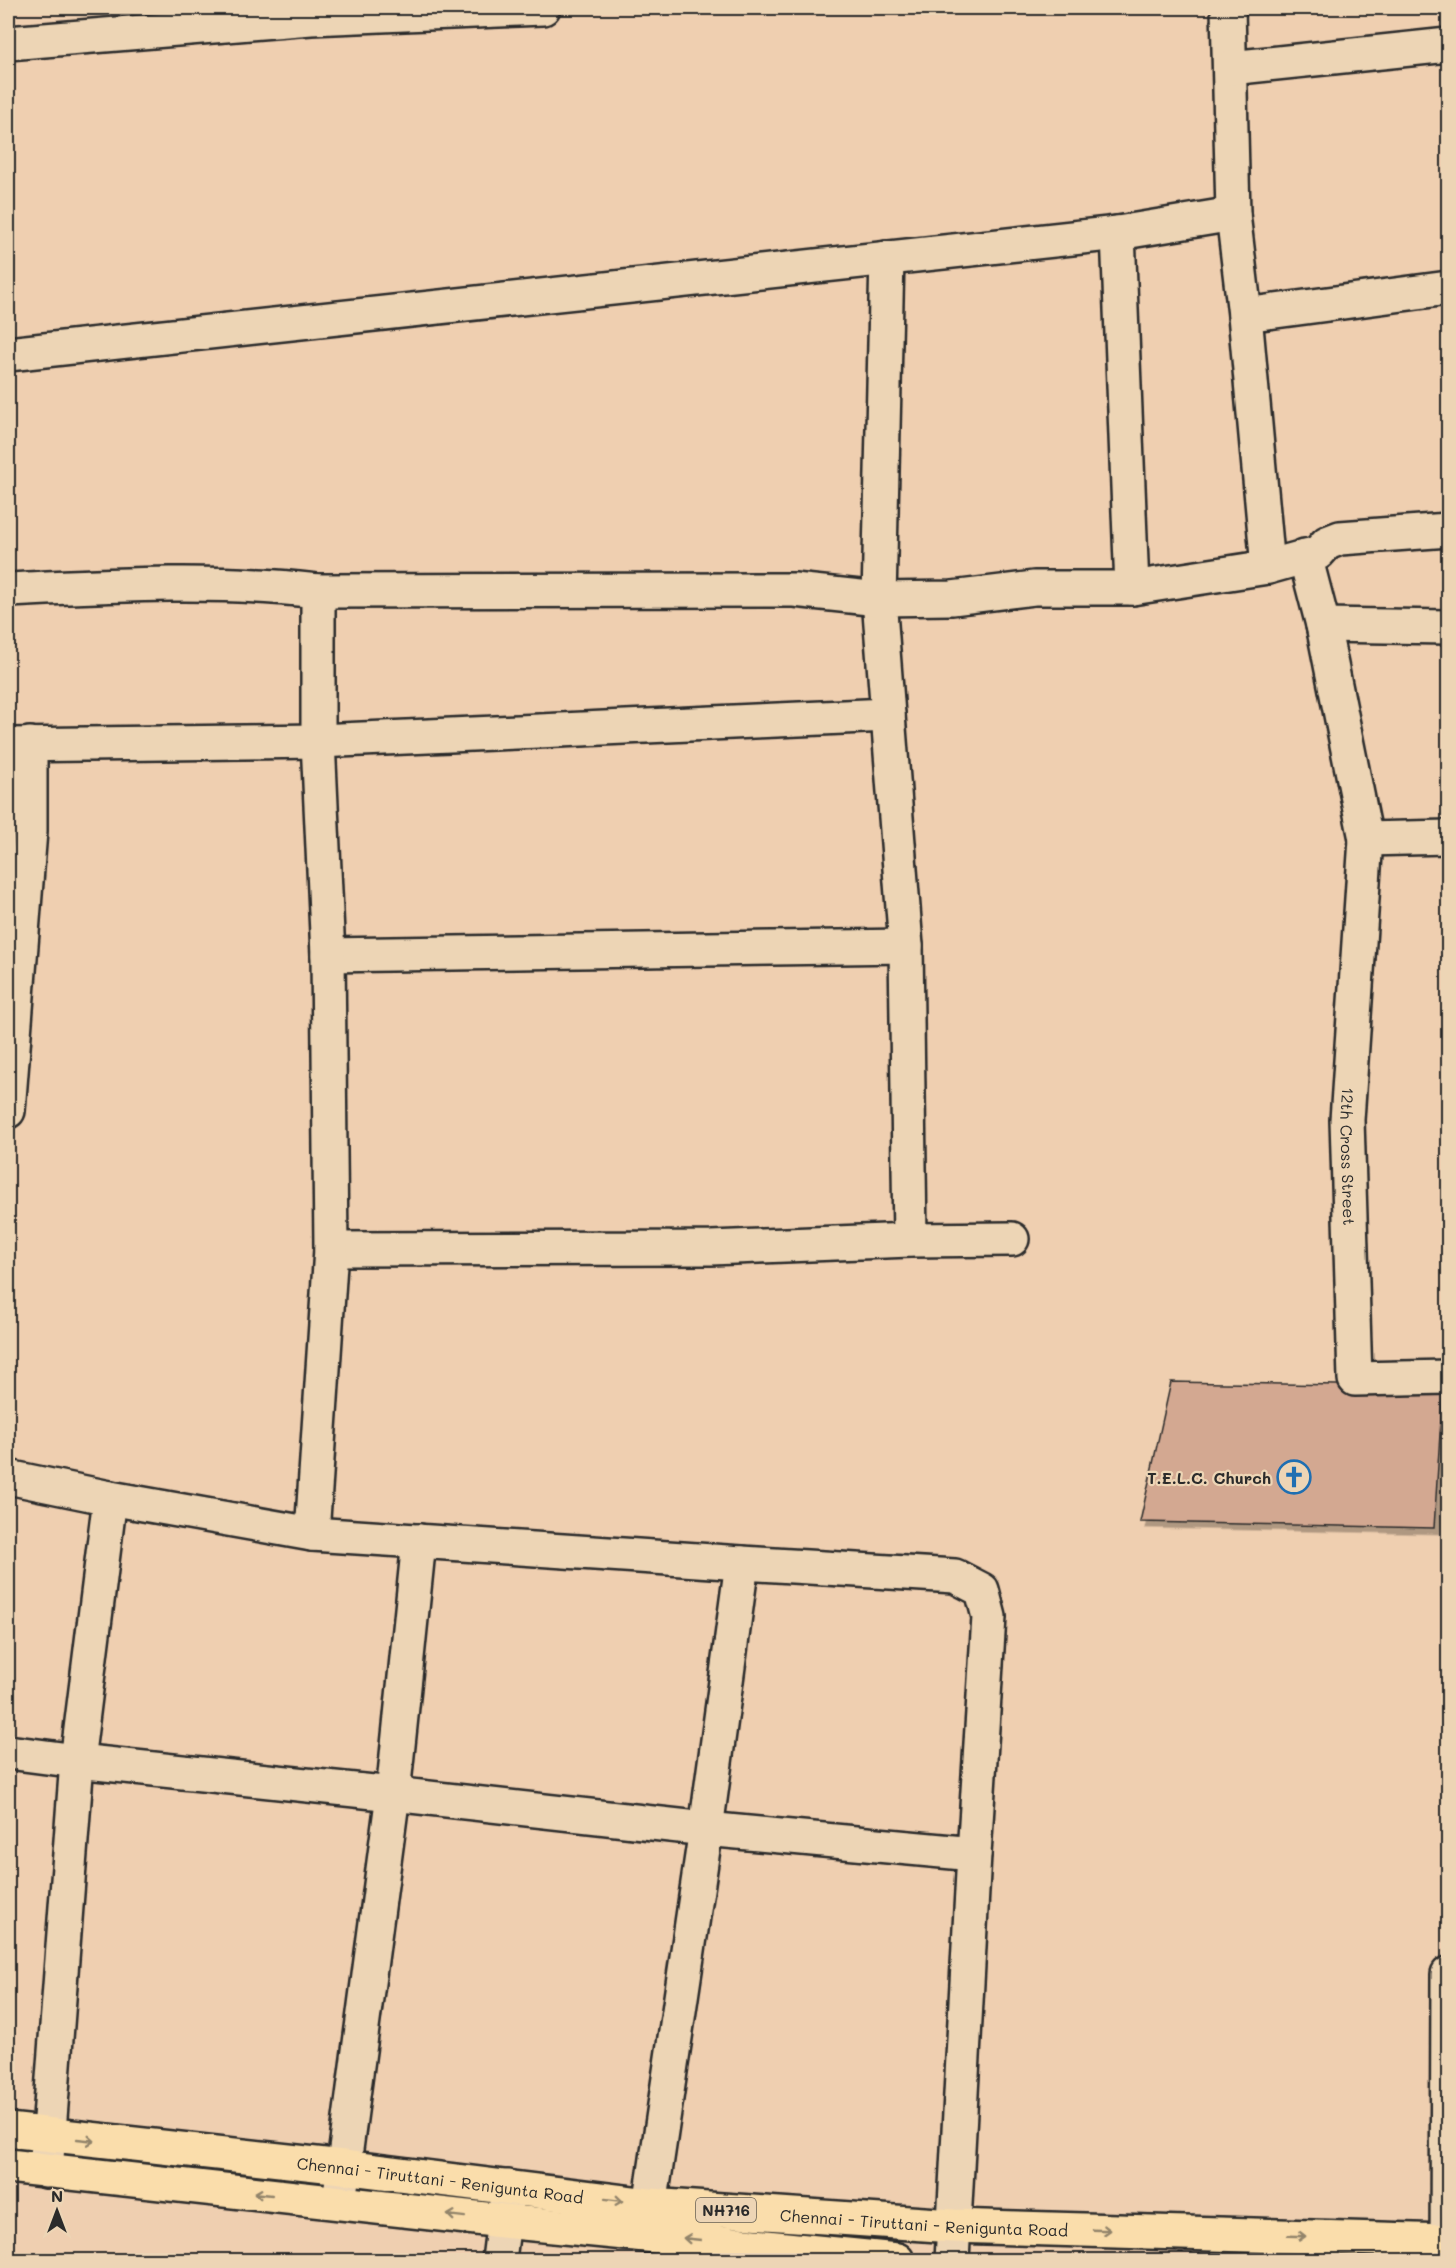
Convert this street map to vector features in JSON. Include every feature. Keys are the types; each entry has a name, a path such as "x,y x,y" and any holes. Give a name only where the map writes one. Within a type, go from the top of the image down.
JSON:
{"highway":[{"name":"Chennai - Tiruttani - Renigunta Road","path":"8,2130 508,2187 648,2220 897,2260"},
{"name":"Chennai - Tiruttani - Renigunta Road","path":"8,2166 503,2221 648,2220 953,2226 1447,2247"}],"street":[{"path":"8,43 311,18 543,8"},
{"path":"1228,8 1233,214 1245,315 1268,567"},
{"path":"1230,68 1449,45"},
{"path":"8,354 1118,233 1233,214"},
{"path":"1118,233 1132,588"},
{"path":"887,258 879,599 906,946 910,1240"},
{"path":"1245,315 1449,288"},
{"path":"8,590 162,584 275,586 318,591 794,590 879,599 952,598 1034,588 1132,588 1268,567 1318,553 1327,543 1340,538 1449,530"},
{"path":"1305,556 1323,625 1366,839 1449,837"},
{"path":"312,1534 331,1249 328,955 318,741 318,591"},
{"path":"1323,625 1449,627"},
{"path":"8,1111 30,831 19,744 318,741 888,715"},
{"name":"12th Cross Street","path":"1366,839 1347,1120 1355,1379 1449,1377"},
{"path":"328,955 906,946"},
{"path":"331,1249 711,1248 910,1240 1012,1239"},
{"path":"8,1478 312,1534 955,1576 982,1590 990,1617 974,1854 952,2260"},
{"path":"46,2170 77,1761 110,1498"},
{"path":"339,2202 393,1794 419,1541"},
{"path":"648,2220 706,1829 741,1563"},
{"path":"8,1752 706,1829 974,1854"},
{"path":"1447,2247 1448,1990"},
{"path":"499,2260 508,2187"}],"building":[{"name":"T.E.L.C. Church","path":"1171,1382 1443,1387 1434,1528 1140,1522"}],"place":[{"name":"T.E.L.C. Church","path":"1294,1477"}]}
